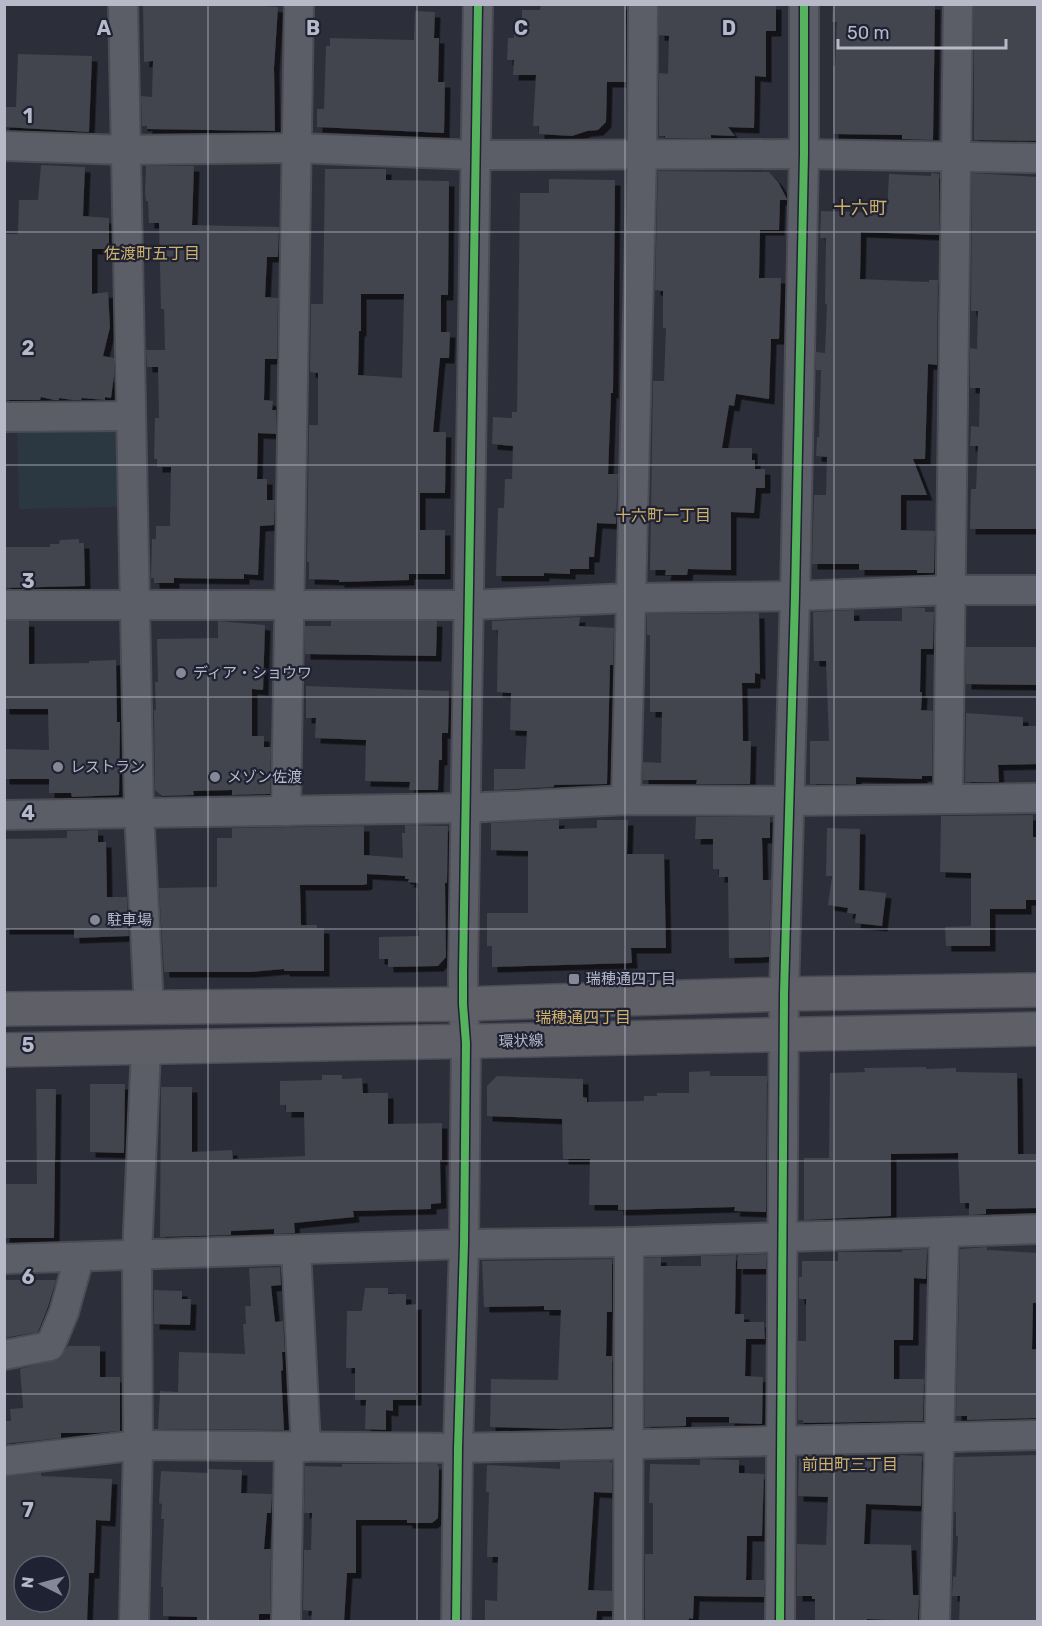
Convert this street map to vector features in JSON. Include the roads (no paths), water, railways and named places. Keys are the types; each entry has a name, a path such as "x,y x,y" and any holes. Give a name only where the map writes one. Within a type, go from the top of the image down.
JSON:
{"main road":[{"path":"4,1009 463,1004 784,994 1038,990"},
{"name":"環状線","path":"4,1050 1038,1029"}],"street":[{"path":"123,4 134,606 148,1007"},
{"path":"286,811 299,4"},
{"path":"456,1622 458,1448 465,1244 466,1042 463,1004 478,4"},
{"path":"626,800 642,153 643,4"},
{"path":"780,1622 784,994 804,154 804,4"},
{"path":"948,799 958,4"},
{"path":"4,146 126,150 297,148 476,155 642,153 1038,158"},
{"path":"4,417 131,416"},
{"path":"4,605 469,605 632,598 1038,590"},
{"path":"4,815 466,808 626,800 1038,798"},
{"path":"134,1622 138,1445 137,1256 146,1048"},
{"path":"4,1260 465,1244 629,1242 1038,1229"},
{"path":"935,1622 944,1233"},
{"path":"628,1622 629,1242"},
{"path":"286,1622 298,1447 296,1250"},
{"path":"4,1355 50,1346 64,1312 79,1258"},
{"path":"4,1461 138,1445 458,1448 1038,1435"}],"place":[{"name":"ディア・ショウワ","path":"181,673"},
{"name":"レストラン","path":"58,767"},
{"name":"メゾン佐渡","path":"215,777"},
{"name":"駐車場","path":"95,920"},
{"name":"瑞穂通四丁目","path":"574,979"}],"district":[{"name":"十六町","path":"860,208"},
{"name":"佐渡町五丁目","path":"152,253"},
{"name":"十六町一丁目","path":"663,515"},
{"name":"瑞穂通四丁目","path":"583,1017"},
{"name":"前田町三丁目","path":"850,1464"}]}
